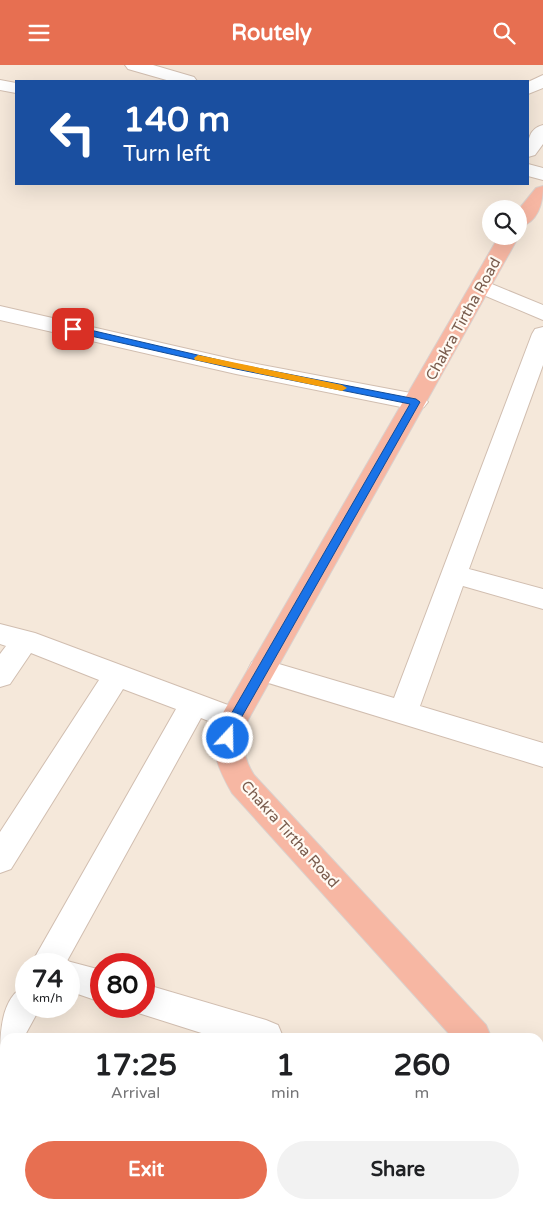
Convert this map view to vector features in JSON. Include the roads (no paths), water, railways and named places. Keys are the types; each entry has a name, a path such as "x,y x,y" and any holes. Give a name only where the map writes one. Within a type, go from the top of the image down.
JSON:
{"highway":[{"path":"527,211 543,192"},
{"name":"Chakra Tirtha Road","path":"460,1032 243,784 229,760 228,738 234,719 504,245"}],"street":[{"path":"134,65 185,80"},
{"path":"529,88 543,80"},
{"path":"0,85 15,88"},
{"path":"529,150 543,131"},
{"path":"529,170 543,174"},
{"path":"529,181 543,183"},
{"path":"482,286 543,313"},
{"path":"0,313 236,367 416,402"},
{"path":"403,712 543,334"},
{"path":"454,574 543,599"},
{"path":"0,676 12,637 234,719"},
{"path":"262,670 543,755"},
{"path":"0,859 117,675"},
{"path":"54,953 194,704"},
{"path":"155,1003 253,1033"},
{"path":"8,1033 16,1018"}]}
